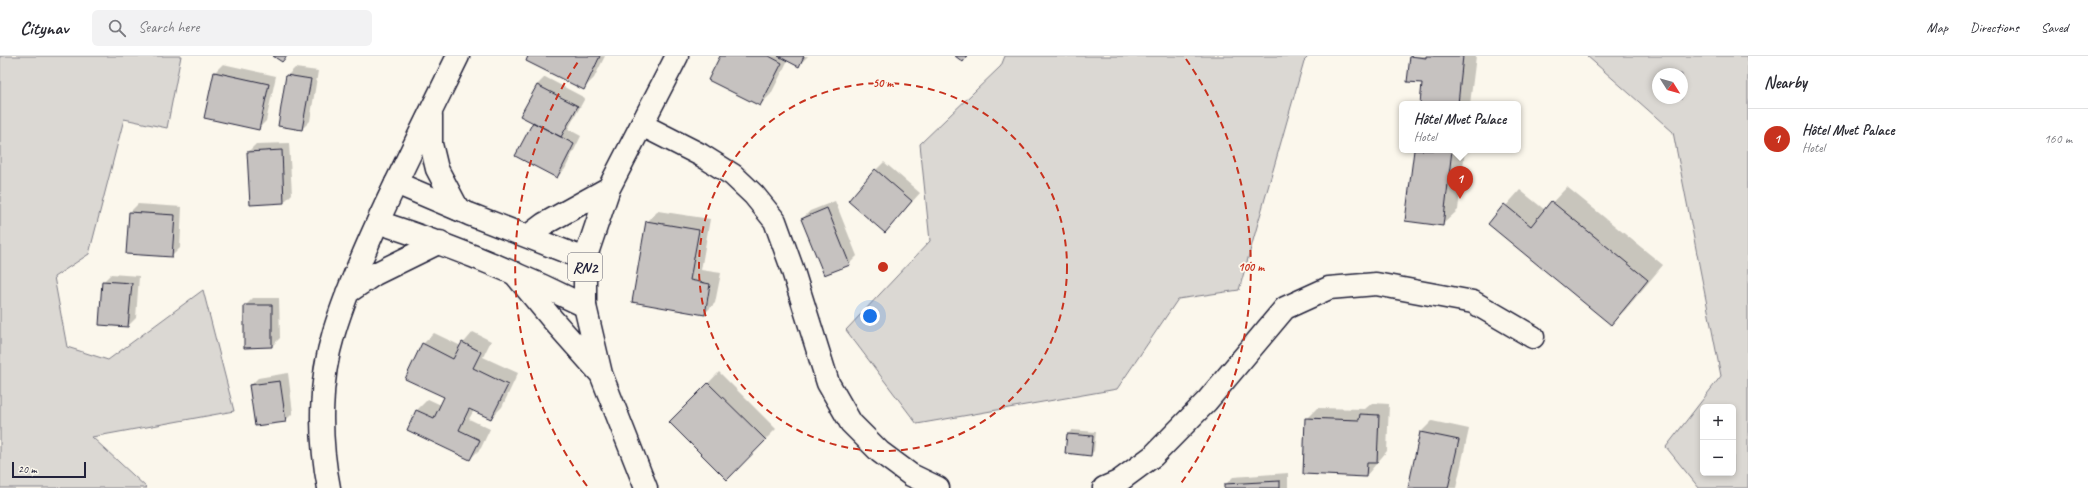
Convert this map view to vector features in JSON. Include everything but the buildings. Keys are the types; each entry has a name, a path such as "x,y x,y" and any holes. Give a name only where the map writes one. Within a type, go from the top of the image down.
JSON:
{"main road":[{"path":"329,488 326,471 322,406 326,371 334,333 347,293 378,222 458,56"},
{"name":"RN2","path":"646,488 602,374 585,306 585,259 609,188 677,56"},
{"path":"431,112 431,144 436,163 443,182 458,209"},
{"path":"642,125 701,155 733,175 754,195 775,221 792,268 828,382 851,423 880,452 904,470 938,488"},
{"path":"396,183 585,259"},
{"path":"528,236 544,224 562,216 609,188"},
{"path":"378,222 440,242 514,273 585,306"},
{"path":"347,293 375,274 440,242"},
{"path":"514,273 552,319 602,374"},
{"path":"1104,488 1118,482 1153,456 1207,401 1285,308 1329,288 1376,284 1473,302 1533,337"}],"shaded area":[{"path":"0,56 181,56 167,128 124,119 89,254 54,277 67,347 108,360 203,290 234,411 92,437 147,488 0,488"},
{"path":"1005,56 1309,56 1304,61 1239,290 1178,299 1117,389 917,424 846,330 930,241 920,144 1001,66"},
{"path":"1587,56 1748,56 1748,488 1699,488 1666,447 1721,376 1673,132"}],"place":[{"name":"Hôtel Mvet Palace","path":"1460,199"}]}
